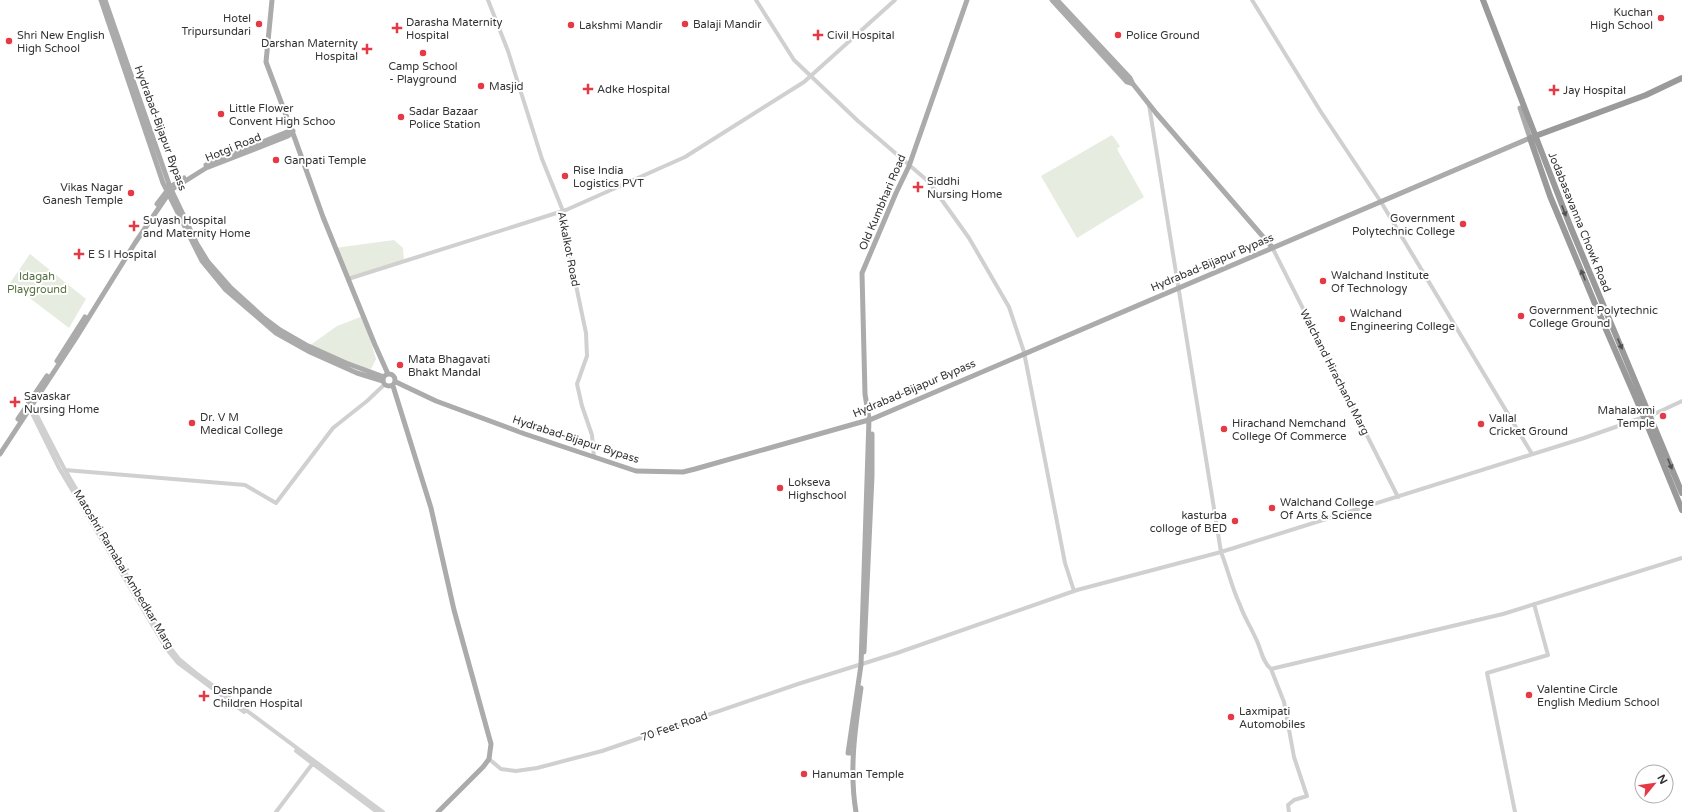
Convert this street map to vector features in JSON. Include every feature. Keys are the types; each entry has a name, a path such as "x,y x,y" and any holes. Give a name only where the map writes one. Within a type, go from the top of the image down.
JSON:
{"highway":[{"name":"Jodabasavanna Chowk Road","path":"1479,0 1520,108"},
{"name":"Jodabasavanna Chowk Road","path":"1483,0 1533,137 1647,417 1682,493"},
{"path":"1533,137 1646,95 1682,78"},
{"path":"1647,417 1682,510"}],"main road":[{"path":"101,0 169,190"},
{"name":"Hydrabad-Bijapur Bypass","path":"105,0 169,190 208,262 230,287 264,318 306,345 385,379 388,386 394,384 525,434 636,471 686,471 870,419 1024,352 1533,137"},
{"path":"272,0 266,62 293,131 323,217 374,346 385,379 394,375 394,384 431,508 454,610 491,744 489,759 483,767 438,812"},
{"name":"Old Kumbhari Road","path":"856,812 852,791 850,753 853,711 862,665 872,476 870,419 865,394 862,273 909,166 967,0"},
{"path":"1052,0 1127,82 1133,84"},
{"path":"1058,0 1130,78 1149,104 1272,247"},
{"name":"Jodabasavanna Chowk Road","path":"1520,108 1533,137"},
{"name":"Hotgi Road","path":"0,454 169,190 206,168 288,136 293,131"},
{"name":"Hotgi Road","path":"0,448 30,405"}],"street":[{"name":"Akkalkot Road","path":"488,0 508,51 542,159 563,211 572,271 586,333 587,356 578,384 583,410 592,435 594,457"},
{"path":"756,0 794,60 909,166 929,182 969,238 1010,307 1024,352 1065,563 1074,591"},
{"path":"348,279 563,211 685,157 765,107 811,76 895,0"},
{"path":"1252,0 1321,112 1381,202 1532,454"},
{"path":"1149,104 1221,552 1239,604 1256,639 1259,649 1271,669 1284,702 1294,757 1307,796 1294,800 1288,805 1289,812"},
{"name":"Walchand Hirachand Marg","path":"1272,247 1398,497"},
{"path":"65,470 245,485 276,503 333,428 367,401 385,379"},
{"name":"70 Feet Road","path":"489,759 501,769 508,771 537,768 602,751 798,684 862,665 1074,591 1221,552 1398,497 1647,417 1682,400"},
{"path":"30,405 59,468 158,636 175,660 194,676 313,762 377,812"},
{"name":"Matoshri Ramabai Ambedkar Marg","path":"30,405 65,470 168,645 179,659 313,762 383,812"},
{"path":"1271,669 1503,614 1682,558"},
{"path":"1514,812 1487,673 1548,655 1534,604"},
{"path":"276,812 313,762"}],"green space":[{"path":"1112,135 1120,146 1117,149 1144,197 1077,238 1041,176"},
{"path":"394,240 403,248 404,261 348,279 335,248"},
{"name":"Idagah Playground","path":"30,254 86,299 69,328 10,283"},
{"path":"363,316 376,359 371,369 358,367 309,346 337,326"}],"place":[{"name":"Kuchan High School","path":"1661,18"},
{"name":"Hotel Tripursundari","path":"259,24"},
{"name":"Balaji Mandir","path":"685,24"},
{"name":"Lakshmi Mandir","path":"571,25"},
{"name":"Darasha Maternity Hospital","path":"397,28"},
{"name":"Civil Hospital","path":"818,35"},
{"name":"Police Ground","path":"1118,35"},
{"name":"Shri New English High School","path":"9,41"},
{"name":"Darshan Maternity Hospital","path":"367,49"},
{"name":"Camp School - Playground","path":"423,53"},
{"name":"Masjid","path":"481,86"},
{"name":"Adke Hospital","path":"588,89"},
{"name":"Jay Hospital","path":"1554,90"},
{"name":"Little Flower Convent High Schoo","path":"221,114"},
{"name":"Sadar Bazaar Police Station","path":"401,117"},
{"name":"Ganpati Temple","path":"276,160"},
{"name":"Rise India Logistics PVT","path":"565,176"},
{"name":"Siddhi Nursing Home","path":"918,187"},
{"name":"Vikas Nagar Ganesh Temple","path":"131,193"},
{"name":"Government Polytechnic College","path":"1463,224"},
{"name":"Suyash Hospital and Maternity Home","path":"134,226"},
{"name":"E S I Hospital","path":"79,254"},
{"name":"Walchand Institute Of Technology","path":"1323,281"},
{"name":"Government Polytechnic College Ground","path":"1521,316"},
{"name":"Walchand Engineering College","path":"1342,319"},
{"name":"Mata Bhagavati Bhakt Mandal","path":"400,365"},
{"name":"Savaskar Nursing Home","path":"15,402"},
{"name":"Mahalaxmi Temple","path":"1663,416"},
{"name":"Dr. V M Medical College","path":"192,423"},
{"name":"Vallal Cricket Ground","path":"1481,424"},
{"name":"Hirachand Nemchand College Of Commerce","path":"1224,429"},
{"name":"Lokseva Highschool","path":"780,488"},
{"name":"Walchand College Of Arts & Science","path":"1272,508"},
{"name":"kasturba colloge of BED","path":"1235,521"},
{"name":"Valentine Circle English Medium School","path":"1529,695"},
{"name":"Deshpande Children Hospital","path":"204,696"},
{"name":"Laxmipati Automobiles","path":"1231,717"},
{"name":"Hanuman Temple","path":"804,774"}]}
